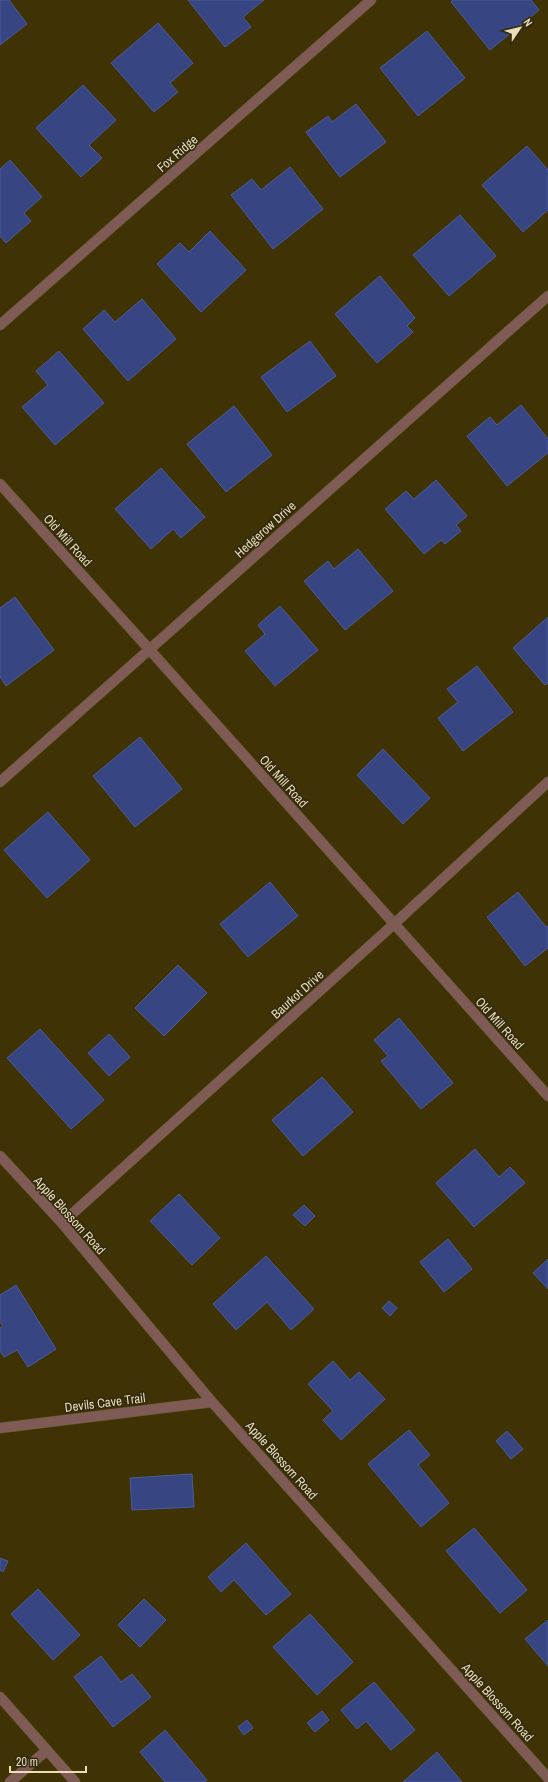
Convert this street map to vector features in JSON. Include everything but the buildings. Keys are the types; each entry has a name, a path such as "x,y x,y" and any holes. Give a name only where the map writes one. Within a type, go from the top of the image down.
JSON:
{"street":[{"name":"Fox Ridge","path":"0,325 371,0"},
{"name":"Hedgerow Drive","path":"0,782 548,296"},
{"name":"Old Mill Road","path":"0,484 548,1096"},
{"name":"Baurkot Drive","path":"62,1223 394,924 548,782"},
{"name":"Apple Blossom Road","path":"0,1156 62,1223 212,1402 548,1778"},
{"name":"Devils Cave Trail","path":"0,1428 212,1402"},
{"path":"0,1697 75,1782"},
{"path":"10,1782 47,1750"}]}
